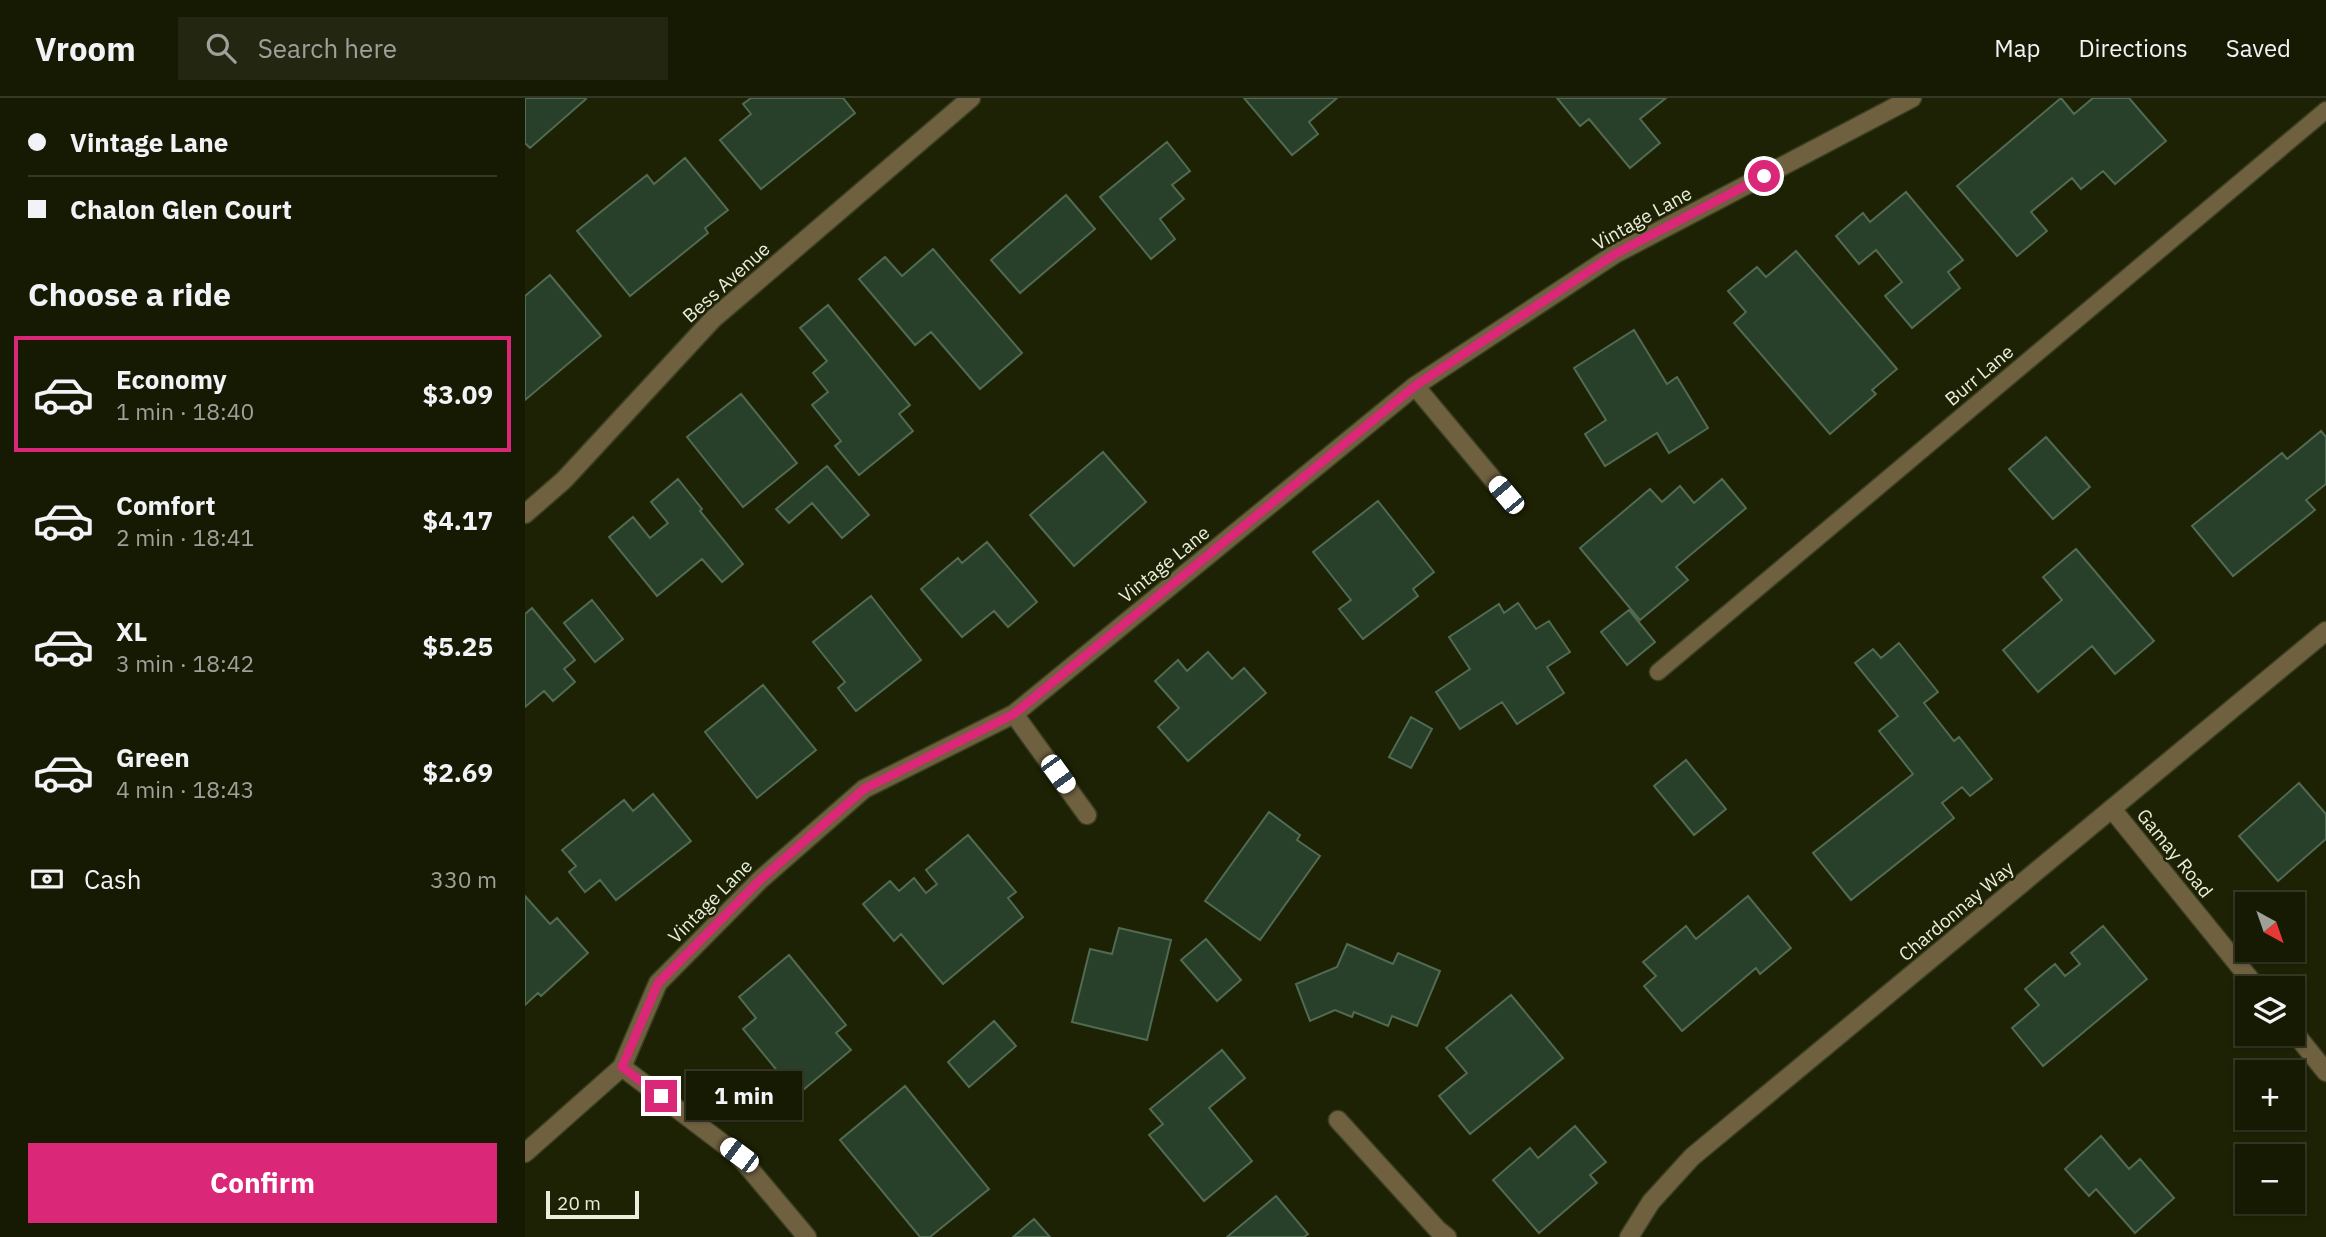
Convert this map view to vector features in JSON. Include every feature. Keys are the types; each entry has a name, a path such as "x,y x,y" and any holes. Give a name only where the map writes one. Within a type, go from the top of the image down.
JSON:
{"street":[{"name":"Bess Avenue","path":"525,514 564,480 713,319 971,98"},
{"name":"Vintage Lane","path":"525,1153 622,1067 658,983 760,880 864,789 1014,714 1415,386 1615,254 1912,98"},
{"path":"1415,386 1506,495"},
{"name":"Chardonnay Way","path":"1629,1237 1651,1202 1692,1157 2326,631"},
{"path":"1014,714 1087,815"},
{"name":"Gamay Road","path":"2112,809 2247,976"},
{"path":"2305,1046 2326,1072"},
{"path":"622,1067 739,1155 807,1237"},
{"path":"1338,1120 1447,1237"}],"lane":[{"name":"Burr Lane","path":"1658,672 2326,110"}],"building":[{"path":"525,98 586,99 530,148 525,143"},
{"path":"751,98 843,98 855,113 761,189 720,140 751,114 743,104"},
{"path":"1244,98 1337,98 1309,122 1318,134 1292,155"},
{"path":"1557,98 1666,98 1640,119 1660,143 1630,168 1589,119 1580,126"},
{"path":"2061,98 2074,114 2093,98 2129,98 2166,141 2115,184 2103,171 2081,189 2072,178 2031,212 2047,231 2017,256 1957,186"},
{"path":"1167,142 1190,171 1172,185 1184,199 1160,219 1175,239 1151,259 1100,197"},
{"path":"685,158 728,210 705,228 708,233 630,296 577,231 647,175 654,184"},
{"path":"1906,192 1963,260 1948,272 1960,288 1912,328 1885,296 1902,282 1876,250 1859,264 1836,236 1863,213 1870,222"},
{"path":"1066,195 1095,229 1020,293 991,260"},
{"path":"933,249 1022,353 980,389 931,332 915,345 859,279 885,257 902,276"},
{"path":"1796,251 1897,369 1872,390 1876,394 1830,434 1734,323 1746,312 1728,291 1757,267 1766,277"},
{"path":"550,275 601,336 525,400 525,296"},
{"path":"828,305 910,405 899,414 913,431 859,475 835,446 841,441 812,405 828,392 813,373 827,361 800,328"},
{"path":"1634,330 1667,384 1677,377 1708,428 1669,453 1657,433 1605,466 1585,434 1606,420 1574,368"},
{"path":"741,394 797,463 743,507 687,437"},
{"path":"2321,431 2326,437 2326,484 2306,500 2315,510 2233,576 2192,526 2282,453 2287,459"},
{"path":"2046,437 2090,487 2053,519 2009,469"},
{"path":"1103,452 1146,502 1074,566 1030,515"},
{"path":"827,466 869,515 842,538 812,503 789,523 776,509"},
{"path":"678,479 743,564 722,582 702,559 657,596 609,537 633,517 650,538 668,523 651,502"},
{"path":"1722,479 1746,508 1676,567 1688,580 1640,620 1580,548 1650,489 1662,502 1680,486 1694,503"},
{"path":"1378,501 1434,572 1413,589 1418,596 1363,639 1339,609 1351,600 1313,552"},
{"path":"987,542 1037,602 1008,627 994,611 962,637 921,589 958,558 962,563"},
{"path":"2076,549 2154,641 2115,674 2092,646 2038,692 2003,650 2062,600 2043,577"},
{"path":"871,596 921,660 856,711 838,688 845,682 813,642"},
{"path":"592,600 623,639 595,662 564,623"},
{"path":"1518,603 1536,629 1549,621 1570,652 1547,667 1564,693 1517,724 1502,702 1460,729 1436,692 1470,669 1449,637 1499,604 1504,613"},
{"path":"532,608 575,660 564,669 575,682 553,701 544,691 525,707 525,614"},
{"path":"1629,610 1655,642 1627,665 1601,632"},
{"path":"1899,643 1938,692 1924,703 1954,741 1959,737 1992,779 1970,796 1962,787 1942,803 1954,818 1851,900 1813,853 1913,774 1879,731 1898,716 1855,663 1873,649 1881,658"},
{"path":"1208,652 1232,679 1244,668 1266,693 1188,761 1158,727 1179,708 1155,681 1178,660 1187,671"},
{"path":"763,685 816,750 757,798 705,732"},
{"path":"1411,717 1432,729 1411,768 1389,757"},
{"path":"1686,760 1726,809 1694,835 1654,786"},
{"path":"2299,783 2326,814 2326,839 2278,881 2239,836"},
{"path":"653,794 691,841 616,900 600,880 585,892 569,872 576,866 562,850 624,800 633,811"},
{"path":"1269,812 1300,835 1297,840 1320,856 1260,940 1205,901"},
{"path":"968,835 1016,892 1008,898 1023,917 943,984 901,934 894,941 863,904 890,881 899,891 914,878 926,893 937,884 926,870"},
{"path":"525,896 550,924 557,918 588,953 541,996 538,993 525,1005"},
{"path":"1748,896 1791,948 1760,974 1756,968 1682,1031 1644,986 1656,976 1643,962 1686,926 1696,939"},
{"path":"2103,926 2147,979 2043,1066 2012,1028 2039,1005 2025,989 2055,964 2065,976 2080,964 2071,953"},
{"path":"1119,928 1171,940 1147,1040 1072,1022 1090,949 1112,954"},
{"path":"1206,939 1241,980 1217,1001 1181,960"},
{"path":"1347,944 1393,964 1398,953 1440,971 1417,1026 1392,1016 1388,1026 1354,1012 1352,1017 1335,1010 1310,1021 1296,984 1337,967"},
{"path":"789,955 846,1025 836,1033 851,1050 797,1095 743,1029 756,1018 739,997"},
{"path":"1511,995 1563,1058 1470,1134 1439,1096 1467,1073 1446,1048"},
{"path":"994,1021 1016,1046 969,1087 948,1062"},
{"path":"1222,1050 1245,1078 1209,1108 1252,1161 1204,1201 1149,1135 1163,1124 1150,1109"},
{"path":"905,1086 989,1189 930,1237 920,1237 840,1140"},
{"path":"1575,1126 1606,1162 1590,1175 1597,1183 1539,1233 1493,1180 1530,1148 1538,1158"},
{"path":"2101,1136 2129,1169 2140,1159 2174,1198 2135,1233 2096,1189 2089,1196 2065,1169"},
{"path":"1276,1196 1308,1234 1304,1237 1227,1237"},
{"path":"1034,1219 1050,1237 1013,1237"}],"route":[{"path":"661,1096 622,1067 658,983 760,880 864,789 1014,714 1415,386 1615,254 1764,176"}]}
